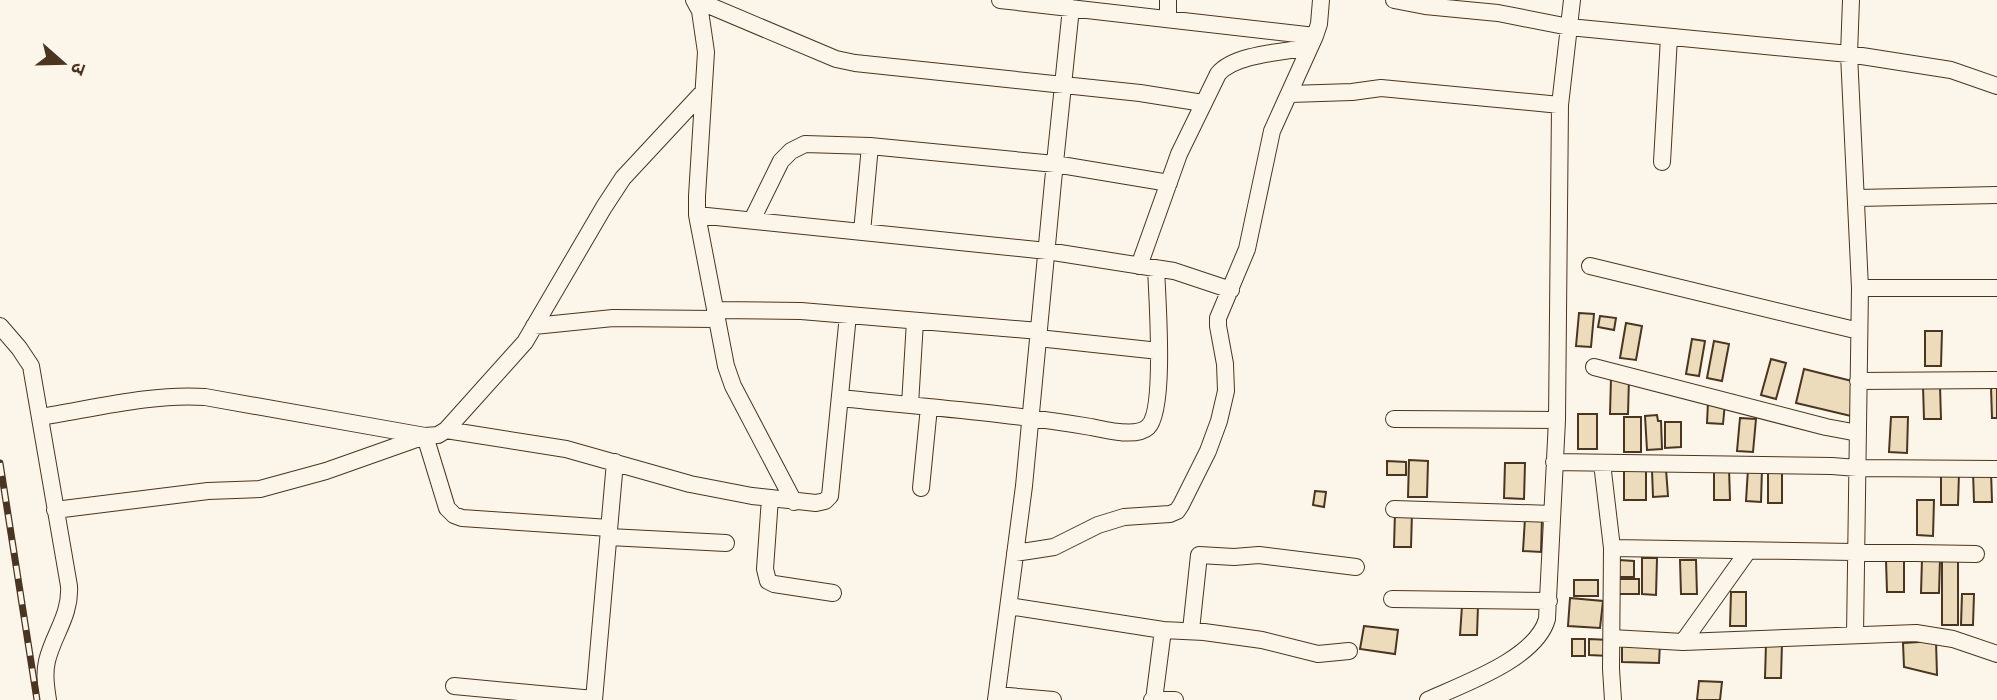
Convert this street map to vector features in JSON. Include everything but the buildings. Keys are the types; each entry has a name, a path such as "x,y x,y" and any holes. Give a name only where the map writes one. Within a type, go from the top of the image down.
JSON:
{"street":[{"path":"695,0 836,58 855,63 1203,103"},
{"path":"695,0 700,11 706,52 698,215 715,314 733,386 794,502"},
{"path":"999,0 1168,19 1313,42"},
{"path":"1168,0 1168,19"},
{"path":"1016,553 1054,547 1098,525 1124,517 1170,514 1177,511 1181,505 1208,452 1224,399 1227,382 1217,326 1218,318 1247,248 1272,131 1313,42 1319,24 1321,0"},
{"path":"1394,0 1425,6 1498,13 1569,27 1849,54 1951,69 1997,86"},
{"path":"1428,700 1512,660 1545,627 1549,601 1557,420 1560,105 1572,0"},
{"path":"1850,0 1849,54 1860,288 1855,635"},
{"path":"1054,700 997,698 1031,417 1071,8"},
{"path":"1662,162 1669,37"},
{"path":"1139,266 1179,154 1217,74 1223,67 1248,58 1313,42"},
{"path":"1290,94 1381,88 1560,105"},
{"path":"40,417 189,395 425,436 438,435 446,430 517,352 623,178 703,92"},
{"path":"752,220 781,161 791,151 805,144 870,146 1055,164 1169,183"},
{"path":"862,232 870,146"},
{"path":"1857,198 1997,195"},
{"path":"698,215 1046,251 1174,271 1231,290"},
{"path":"1590,266 1859,331"},
{"path":"840,398 1031,417 1113,431 1144,430 1150,426 1155,411 1159,363 1156,268"},
{"path":"1860,288 1997,288"},
{"path":"534,326 614,318 801,311 1039,334 1159,351"},
{"path":"446,430 566,449 690,484 794,502 825,501 830,496 848,315"},
{"path":"910,405 915,321"},
{"path":"0,326 31,366 70,599 46,664 48,700"},
{"path":"1594,367 1826,427 1858,432"},
{"path":"1858,381 1997,380"},
{"path":"921,488 929,407"},
{"path":"1394,419 1557,420"},
{"path":"55,510 208,491 260,489 326,471 425,436"},
{"path":"425,436 447,508 462,519 726,543"},
{"path":"454,686 594,700 615,462"},
{"path":"1554,462 1997,468"},
{"path":"1602,463 1612,548 1613,700"},
{"path":"770,498 765,569 768,581 833,593"},
{"path":"1394,509 1552,514"},
{"path":"1612,548 1976,554"},
{"path":"1683,642 1748,551"},
{"path":"1191,630 1199,555 1259,555 1356,567"},
{"path":"1392,599 1549,601"},
{"path":"1009,606 1163,630 1191,630 1262,640 1318,654 1349,651"},
{"path":"1163,630 1153,700 1175,700"},
{"path":"1612,638 1683,642 1916,634 1953,639 1997,654"}],"railway":[{"path":"0,463 37,700"}]}
